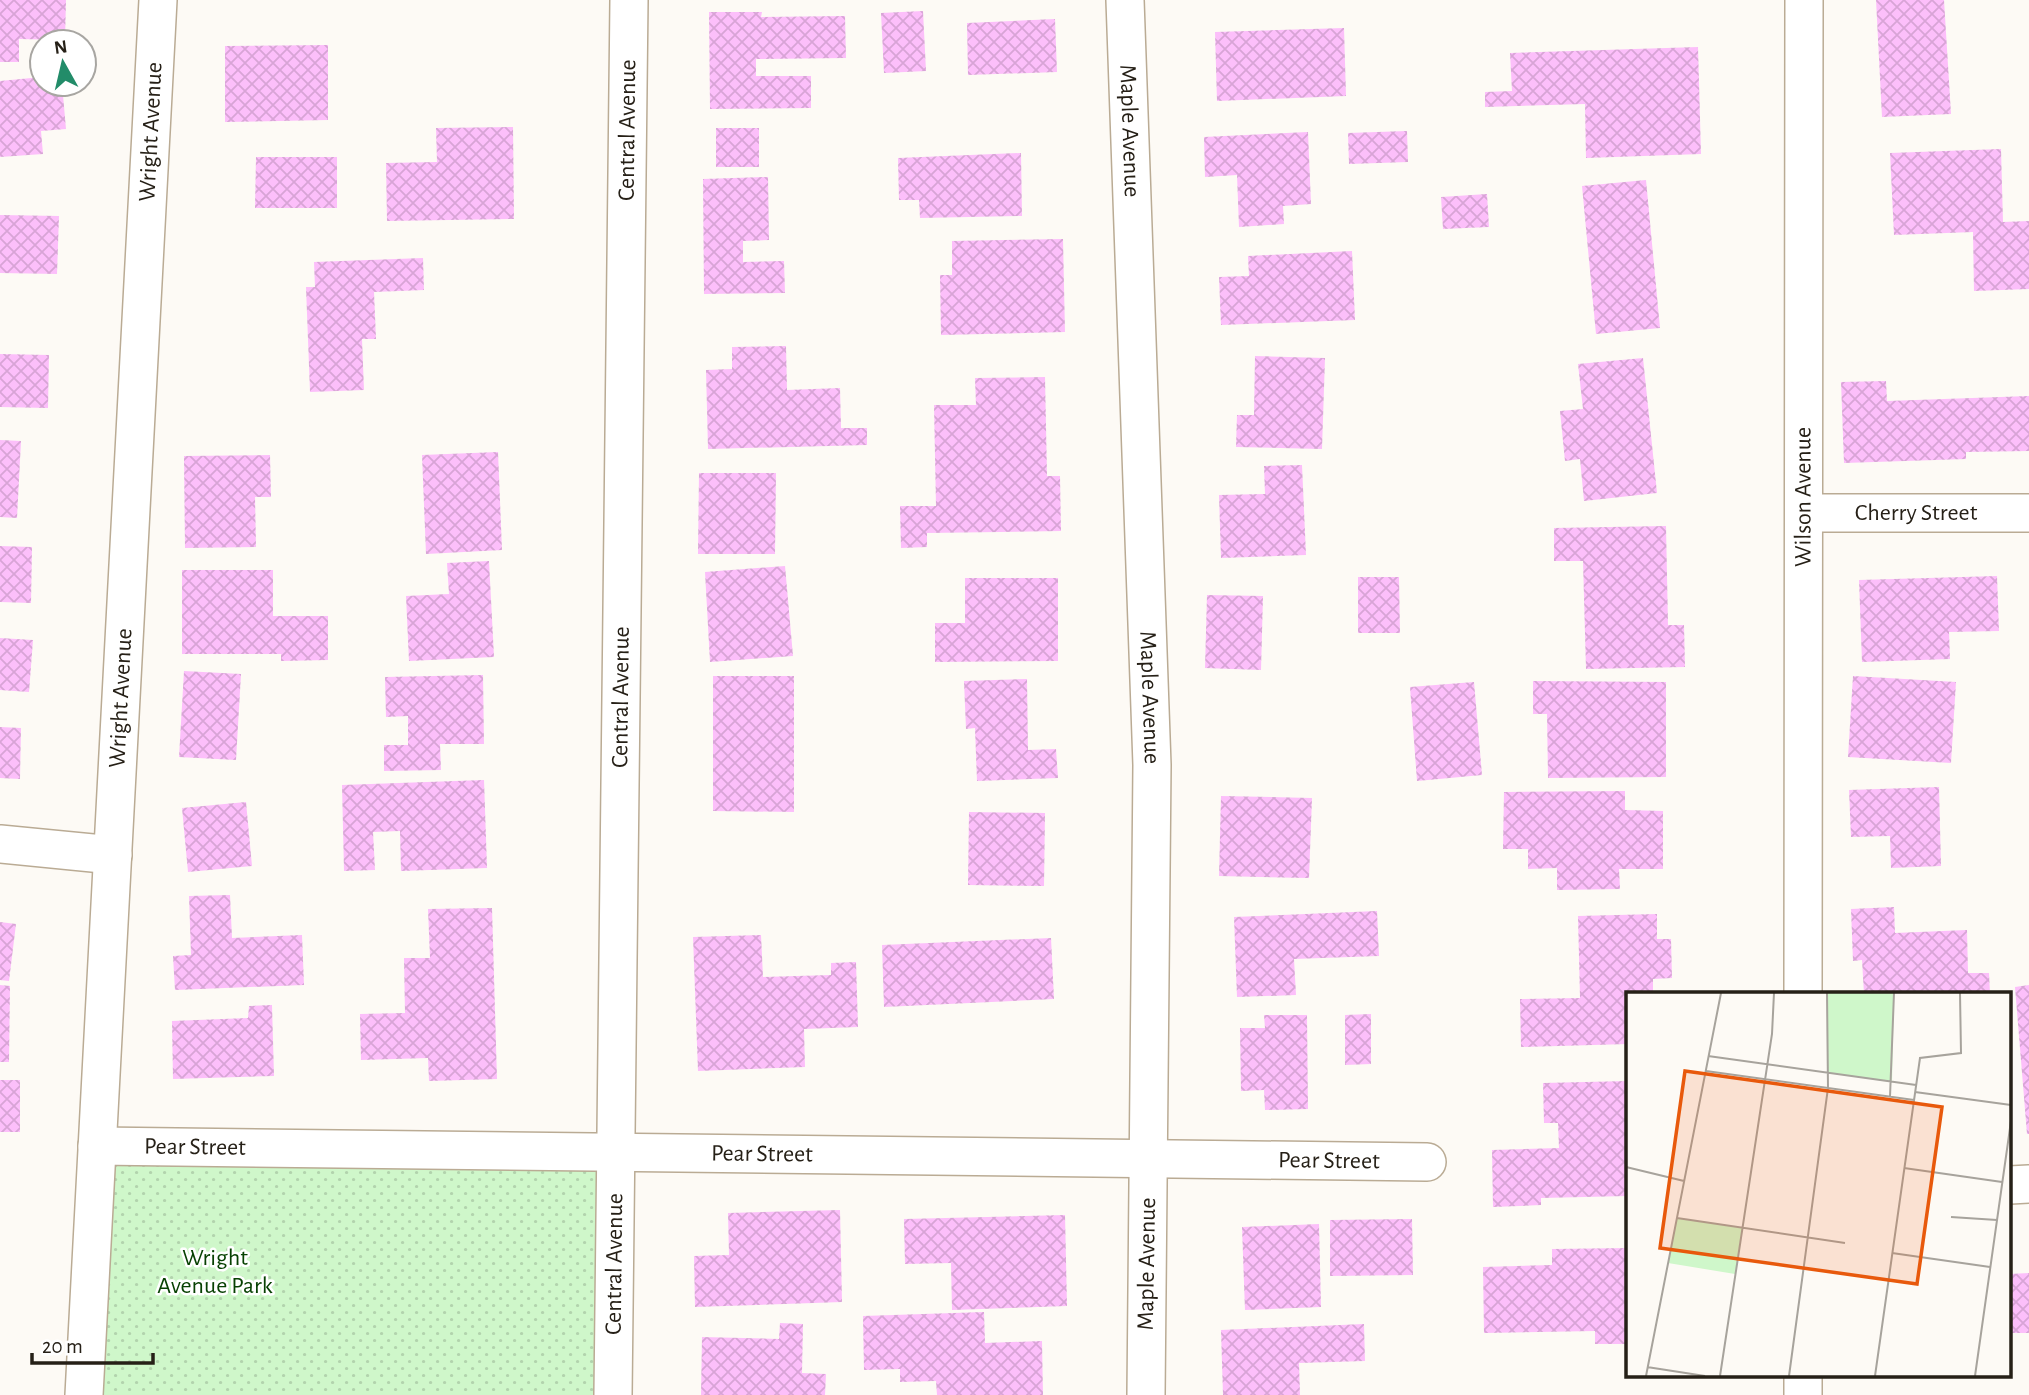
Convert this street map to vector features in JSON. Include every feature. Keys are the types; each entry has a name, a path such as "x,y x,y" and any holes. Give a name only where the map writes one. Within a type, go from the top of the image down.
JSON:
{"street":[{"name":"Wright Avenue","path":"83,1395 159,0"},
{"name":"Central Avenue","path":"613,1395 629,0"},
{"name":"Maple Avenue","path":"1125,0 1152,765 1146,1395"},
{"name":"Wilson Avenue","path":"1803,992 1804,0"},
{"name":"Cherry Street","path":"1804,513 2029,513"},
{"path":"0,844 113,855"},
{"name":"Pear Street","path":"97,1146 1427,1162"},
{"path":"2011,1185 2029,1184"}],"green space":[{"name":"Wright Avenue Park","path":"97,1146 616,1152 613,1395 84,1395"}],"building":[{"path":"0,0 66,0 65,28 28,28 28,39 19,39 19,62 0,62"},
{"path":"1876,0 1944,0 1951,114 1882,117"},
{"path":"923,11 926,71 884,73 881,13"},
{"path":"709,12 762,12 761,17 845,16 846,58 756,59 756,76 811,76 811,108 710,109"},
{"path":"1055,19 1057,72 968,75 967,23"},
{"path":"1344,28 1346,96 1217,101 1215,32"},
{"path":"328,45 328,120 225,122 225,46"},
{"path":"1698,47 1701,154 1586,158 1585,104 1485,107 1485,92 1512,91 1510,53"},
{"path":"28,78 28,98 63,98 66,129 41,131 43,154 0,157 0,81"},
{"path":"513,127 514,219 387,221 386,163 437,162 436,128"},
{"path":"716,128 759,128 759,167 716,167"},
{"path":"1407,131 1408,162 1349,164 1348,133"},
{"path":"1308,132 1311,204 1283,206 1284,224 1239,227 1237,175 1205,177 1204,137"},
{"path":"2001,149 2003,222 2029,221 2029,289 1974,291 1973,232 1894,235 1890,153"},
{"path":"1021,153 1022,216 920,218 919,200 899,200 898,158"},
{"path":"256,157 337,157 337,208 255,208"},
{"path":"768,177 769,240 743,241 743,262 784,261 785,293 704,294 703,179"},
{"path":"1646,180 1660,328 1596,334 1582,186"},
{"path":"1487,194 1489,227 1443,229 1441,197"},
{"path":"0,215 59,216 57,274 0,273"},
{"path":"1063,239 1065,332 941,335 940,275 952,275 952,241"},
{"path":"1352,251 1355,320 1221,325 1219,277 1249,276 1248,256"},
{"path":"423,258 424,290 374,292 376,339 362,339 364,390 310,392 306,287 315,287 314,262"},
{"path":"786,346 787,390 840,388 841,428 867,428 867,445 708,449 706,370 732,369 732,347"},
{"path":"0,354 49,355 48,408 0,407"},
{"path":"1255,356 1325,358 1322,449 1236,447 1237,415 1254,415"},
{"path":"1643,358 1657,493 1584,501 1580,459 1565,461 1560,411 1583,409 1578,364"},
{"path":"1045,377 1047,476 1060,476 1061,531 927,533 927,547 901,548 900,506 936,506 934,405 976,405 975,378"},
{"path":"1886,381 1887,401 2029,396 2029,451 1966,452 1966,459 1844,463 1841,382"},
{"path":"0,440 21,441 17,518 0,517"},
{"path":"498,452 502,550 426,554 422,455"},
{"path":"270,455 271,497 255,497 256,547 185,548 184,456"},
{"path":"1302,465 1306,555 1221,558 1219,495 1265,494 1264,466"},
{"path":"699,473 776,473 775,554 698,554"},
{"path":"1666,526 1668,625 1684,625 1685,667 1586,669 1583,561 1554,561 1554,528"},
{"path":"0,546 32,547 31,603 0,602"},
{"path":"489,561 494,657 409,661 406,596 449,594 447,563"},
{"path":"785,566 793,656 710,662 705,572"},
{"path":"182,570 273,570 273,616 328,616 328,660 281,661 281,654 182,654"},
{"path":"1997,576 1999,631 1949,632 1950,659 1862,662 1859,580"},
{"path":"1358,577 1399,577 1400,633 1358,633"},
{"path":"965,578 1058,578 1058,661 935,662 935,623 965,623"},
{"path":"1207,595 1263,596 1261,670 1205,668"},
{"path":"0,638 33,640 29,692 0,690"},
{"path":"184,671 241,674 236,760 179,757"},
{"path":"483,675 484,744 440,744 441,770 384,771 384,745 408,745 408,716 386,717 385,677"},
{"path":"713,676 794,676 794,812 713,811"},
{"path":"1853,676 1956,682 1951,763 1848,757"},
{"path":"1027,679 1028,750 1056,749 1058,778 977,781 975,728 966,729 964,681"},
{"path":"1533,681 1666,682 1666,777 1548,778 1547,714 1533,714"},
{"path":"1474,682 1482,775 1417,781 1410,687"},
{"path":"0,727 21,728 20,779 0,778"},
{"path":"484,780 487,868 401,871 400,831 373,832 375,870 344,871 342,785"},
{"path":"1939,787 1941,866 1891,868 1890,836 1851,837 1849,790"},
{"path":"1625,791 1625,810 1663,811 1663,869 1619,869 1620,889 1557,890 1557,868 1528,869 1528,849 1503,849 1504,792"},
{"path":"1221,796 1312,798 1309,878 1219,876"},
{"path":"246,802 252,866 188,872 182,808"},
{"path":"969,812 1045,813 1044,886 968,885"},
{"path":"230,895 232,938 302,935 304,985 175,990 173,956 191,955 189,896"},
{"path":"1894,907 1895,933 1967,930 1968,973 1989,973 1990,992 1864,992 1862,960 1853,961 1851,909"},
{"path":"492,908 497,1079 429,1081 428,1058 361,1060 360,1014 405,1013 404,958 430,958 428,909"},
{"path":"1377,911 1379,956 1294,959 1296,995 1237,997 1234,917"},
{"path":"1657,914 1657,939 1671,939 1672,978 1653,979 1653,992 1626,992 1626,1044 1521,1047 1520,999 1580,998 1578,916"},
{"path":"0,922 16,924 9,981 0,980"},
{"path":"761,935 763,977 831,975 831,963 856,962 858,1027 804,1029 805,1067 698,1071 693,937"},
{"path":"1051,938 1054,999 884,1007 882,945"},
{"path":"0,985 10,986 9,1062 0,1062"},
{"path":"2029,985 2029,1134 2027,1134 2015,987"},
{"path":"272,1005 274,1076 173,1079 172,1021 248,1018 249,1006"},
{"path":"1371,1014 1371,1064 1345,1065 1345,1015"},
{"path":"1264,1015 1307,1015 1308,1109 1265,1110 1264,1090 1241,1091 1240,1028 1265,1028"},
{"path":"0,1080 20,1080 20,1132 0,1132"},
{"path":"1626,1081 1626,1196 1541,1198 1541,1205 1493,1207 1492,1150 1559,1148 1558,1123 1544,1123 1543,1083"},
{"path":"840,1210 842,1302 695,1307 694,1256 729,1255 728,1213"},
{"path":"1065,1215 1067,1306 952,1310 951,1263 905,1264 904,1219"},
{"path":"1412,1219 1413,1275 1330,1276 1330,1220"},
{"path":"1319,1224 1321,1307 1245,1310 1242,1227"},
{"path":"1626,1248 1626,1344 1595,1344 1595,1331 1484,1333 1483,1267 1552,1265 1552,1249"},
{"path":"2029,1273 2029,1333 2011,1333 2011,1274"},
{"path":"984,1312 985,1343 1042,1341 1043,1395 937,1395 936,1381 900,1382 900,1369 864,1370 863,1316"},
{"path":"780,1323 803,1324 802,1373 826,1374 825,1395 701,1395 702,1337 779,1339"},
{"path":"1364,1324 1365,1361 1299,1363 1300,1395 1223,1395 1221,1330"}]}
